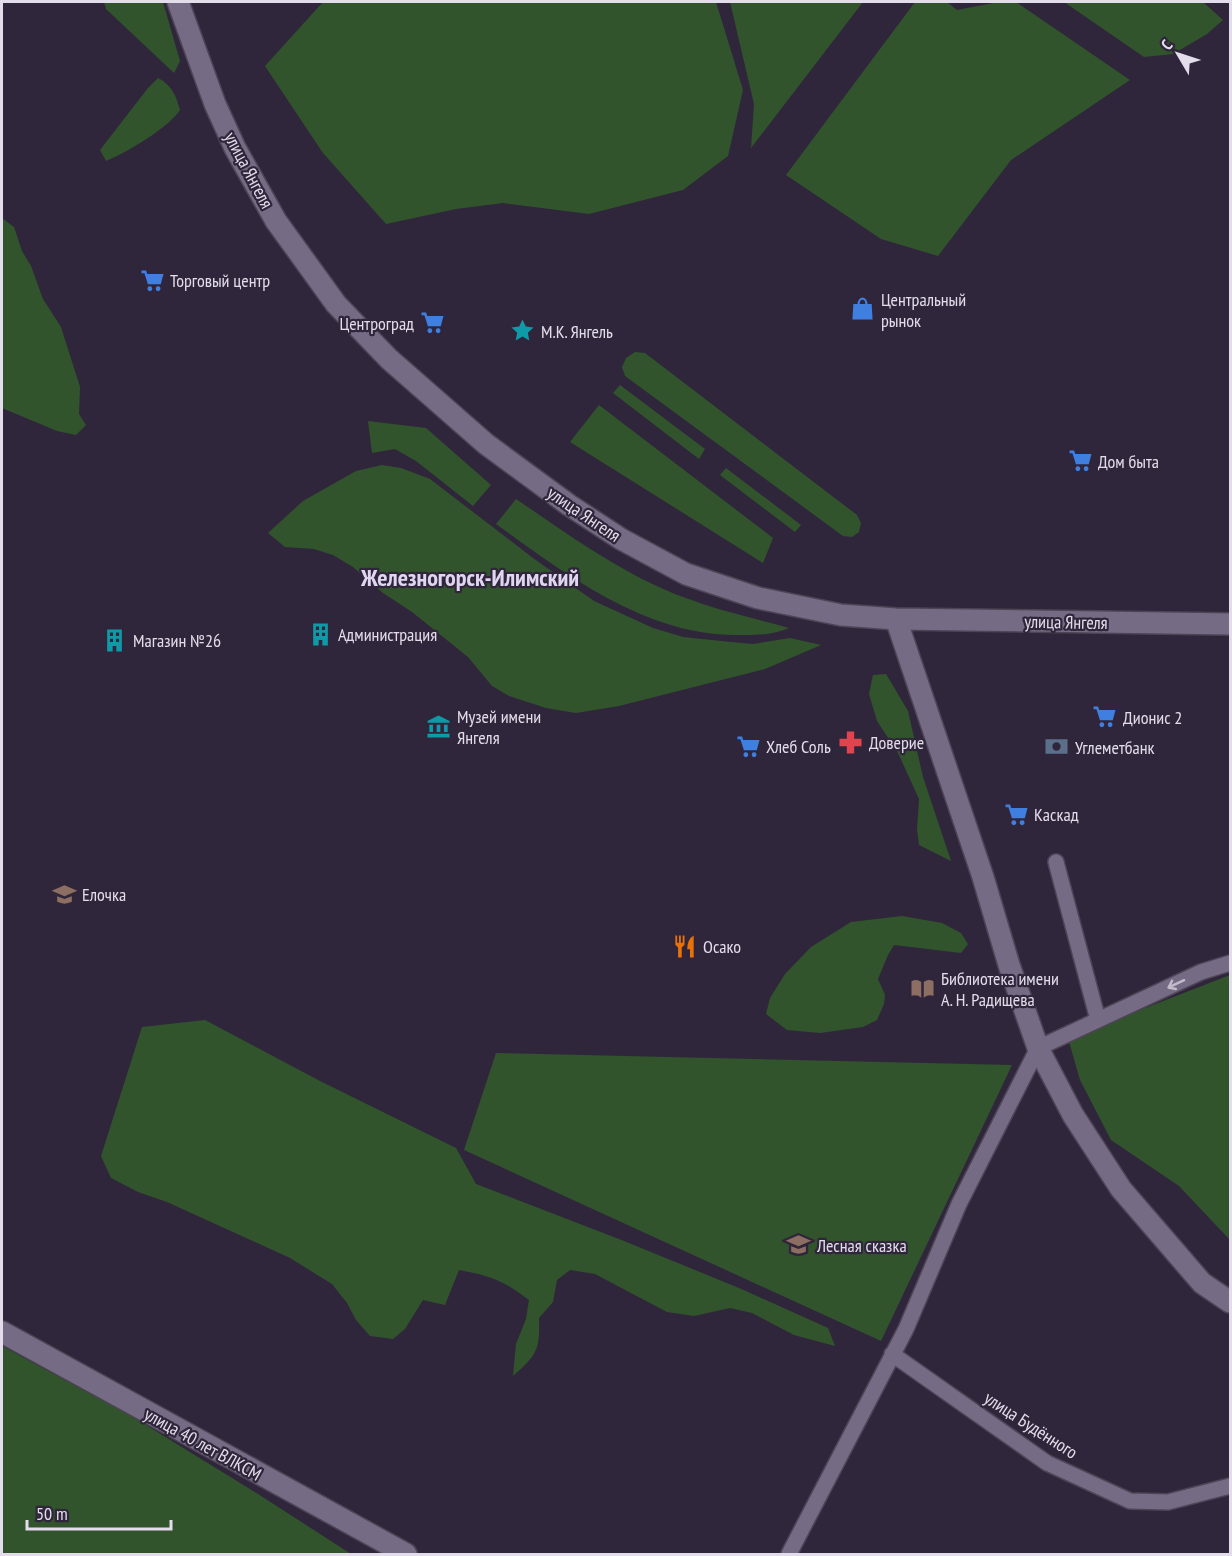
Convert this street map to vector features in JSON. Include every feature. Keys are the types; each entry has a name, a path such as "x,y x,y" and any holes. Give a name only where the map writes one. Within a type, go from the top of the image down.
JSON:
{"street":[{"name":"улица Янгеля","path":"178,2 215,104 235,148 276,221 336,304 388,359 486,444 569,505 621,539 686,574 758,598 841,615 896,619 1230,624"},
{"path":"896,619 1038,1048 1073,1115 1121,1189 1202,1283 1230,1302"},
{"path":"1056,862 1098,1020"},
{"path":"789,1554 906,1329 959,1204 1038,1048 1201,972 1230,963"},
{"name":"улица 40 лет ВЛКСМ","path":"2,1332 406,1554"},
{"name":"улица Будённого","path":"892,1354 1047,1463 1130,1501 1168,1502 1230,1486"}],"green space":[{"path":"104,2 163,2 180,61 174,73 106,9"},
{"path":"323,2 716,2 743,90 728,156 683,190 589,214 503,203 456,209 386,224 323,153 265,66"},
{"path":"730,2 863,2 751,148 754,104"},
{"path":"915,2 947,2 957,10 999,2 1016,2 1130,80 1011,160 938,256 881,239 786,175"},
{"path":"1064,2 1203,2 1223,20 1207,34 1173,54 1144,57"},
{"path":"158,78 173,91 180,110 146,139 106,161 100,150"},
{"path":"2,218 14,227 43,299 61,327 80,387 79,414 86,425 76,435 57,431 2,408"},
{"path":"635,352 645,353 857,515 861,523 859,532 852,537 843,536 625,376 622,367 626,358"},
{"path":"620,385 705,449 699,459 613,393"},
{"path":"599,405 773,538 763,563 570,442"},
{"path":"368,421 426,428 491,485 473,506 416,461 395,449 372,453"},
{"path":"382,465 401,468 430,479 533,558 594,601 653,628 683,637 731,642 753,644 790,638 821,645 765,669 619,706 576,713 546,708 509,696 492,686 468,657 412,612 383,593 353,567 333,555 314,549 285,547 268,533 303,501 356,471"},
{"path":"726,468 801,525 795,532 720,475"},
{"path":"516,499 596,553 660,588 709,606 789,628 756,635 702,632 638,613 550,563 496,524"},
{"path":"886,674 908,711 923,777 951,861 919,845 917,830 919,799 898,753 877,721 869,694 873,675"},
{"path":"902,916 942,923 961,933 968,944 961,953 894,945 878,979 885,995 884,1004 877,1020 863,1027 820,1033 787,1030 766,1014 770,998 785,974 811,947 851,922"},
{"path":"1230,975 1230,1240 1179,1186 1111,1140 1080,1080 1068,1038"},
{"path":"205,1020 320,1081 456,1148 476,1184 739,1288 828,1328 835,1346 794,1335 752,1313 730,1308 694,1316 667,1312 595,1274 570,1270 557,1280 553,1302 539,1318 538,1345 532,1357 513,1376 516,1344 526,1319 529,1300 513,1288 479,1274 459,1270 445,1305 423,1300 405,1329 393,1339 370,1336 356,1320 347,1303 332,1284 290,1258 111,1178 101,1156 142,1027"},
{"name":"Лесная сказка","path":"496,1053 1012,1065 881,1341 464,1150"},
{"path":"2,1346 133,1417 351,1554 2,1554"}],"place":[{"name":"Торговый центр","path":"152,280"},
{"name":"Центральный рынок","path":"863,309"},
{"name":"Центроград","path":"432,323"},
{"name":"М.К. Янгель","path":"523,331"},
{"name":"Дом быта","path":"1080,461"},
{"name":"Администрация","path":"320,634"},
{"name":"Магазин №26","path":"115,640"},
{"name":"Дионис 2","path":"1105,717"},
{"name":"Музей имени Янгеля","path":"439,726"},
{"name":"Доверие","path":"851,742"},
{"name":"Хлеб Соль","path":"748,746"},
{"name":"Углеметбанк","path":"1057,747"},
{"name":"Каскад","path":"1016,814"},
{"name":"Елочка","path":"64,894"},
{"name":"Осако","path":"685,946"},
{"name":"Библиотека имени А. Н. Радищева","path":"923,988"},
{"name":"Лесная сказка","path":"799,1245"}],"district":[{"name":"Железногорск-Илимский","path":"470,577"}]}
